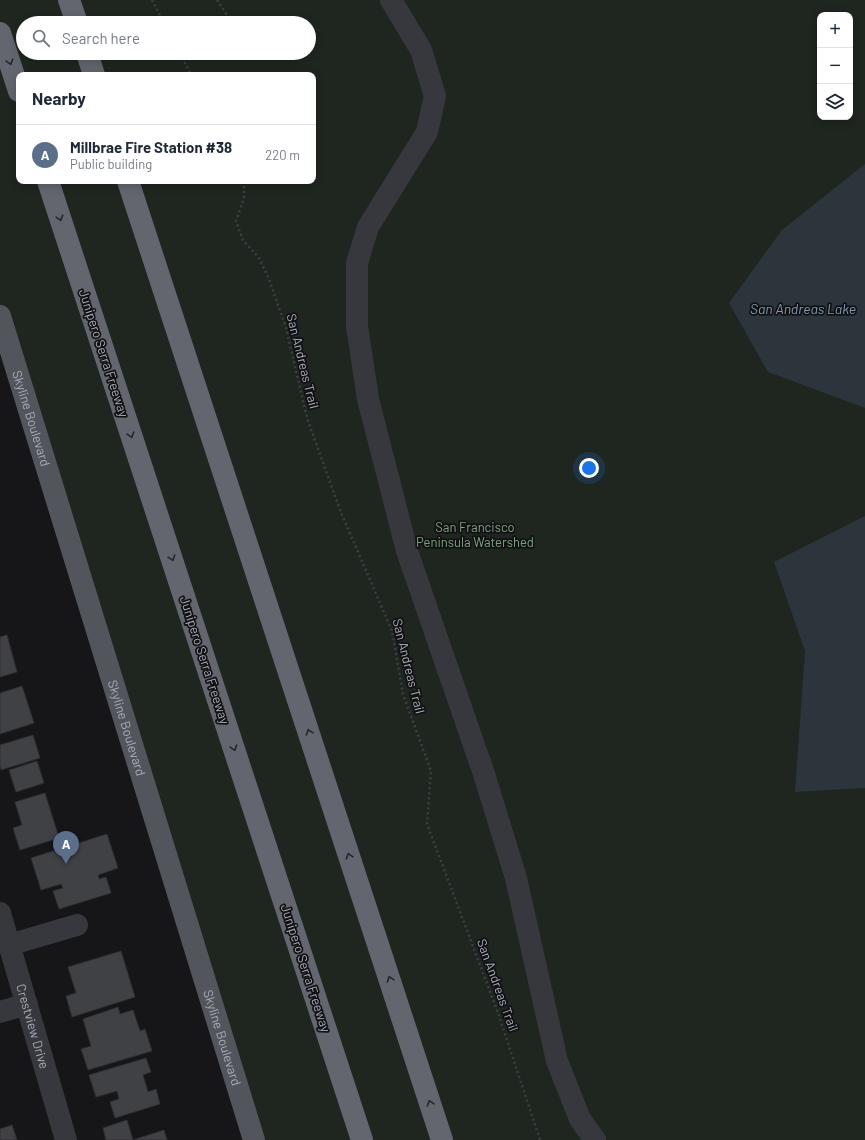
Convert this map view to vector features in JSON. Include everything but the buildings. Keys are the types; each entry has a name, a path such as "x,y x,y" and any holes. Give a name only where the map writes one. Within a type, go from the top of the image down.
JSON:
{"highway":[{"path":"69,0 75,16"},
{"path":"0,33 16,83"},
{"path":"89,60 93,72"},
{"name":"Junipero Serra Freeway","path":"49,184 362,1140"},
{"path":"129,184 442,1140"}],"main road":[{"name":"Skyline Boulevard","path":"0,316 254,1140"}],"street":[{"path":"391,0 421,50 435,96 427,132 368,226 357,264 357,326 368,399 406,551 484,774 516,878 557,1061 580,1119 595,1140"},
{"name":"Crestview Drive","path":"0,913 66,1140"},
{"path":"9,945 77,925"},
{"path":"0,1012 26,1004"}],"path":[{"path":"152,0 160,16"},
{"path":"217,0 227,16"},
{"path":"184,60 190,72"},
{"name":"San Andreas Trail","path":"244,184 244,198 236,221 243,240 259,258 269,279 286,328 307,418 340,510 392,631 403,694 431,772 427,824 498,1013 540,1140"}],"green space":[{"name":"San Francisco Peninsula Watershed","path":"0,0 865,0 865,1140 260,1140 0,316"}],"water":[{"name":"San Andreas Lake","path":"865,164 865,408 768,372 729,303 782,230"},
{"path":"865,516 865,788 795,792 805,651 774,562"}],"place":[{"name":"Millbrae Fire Station #38","path":"66,864"}]}
